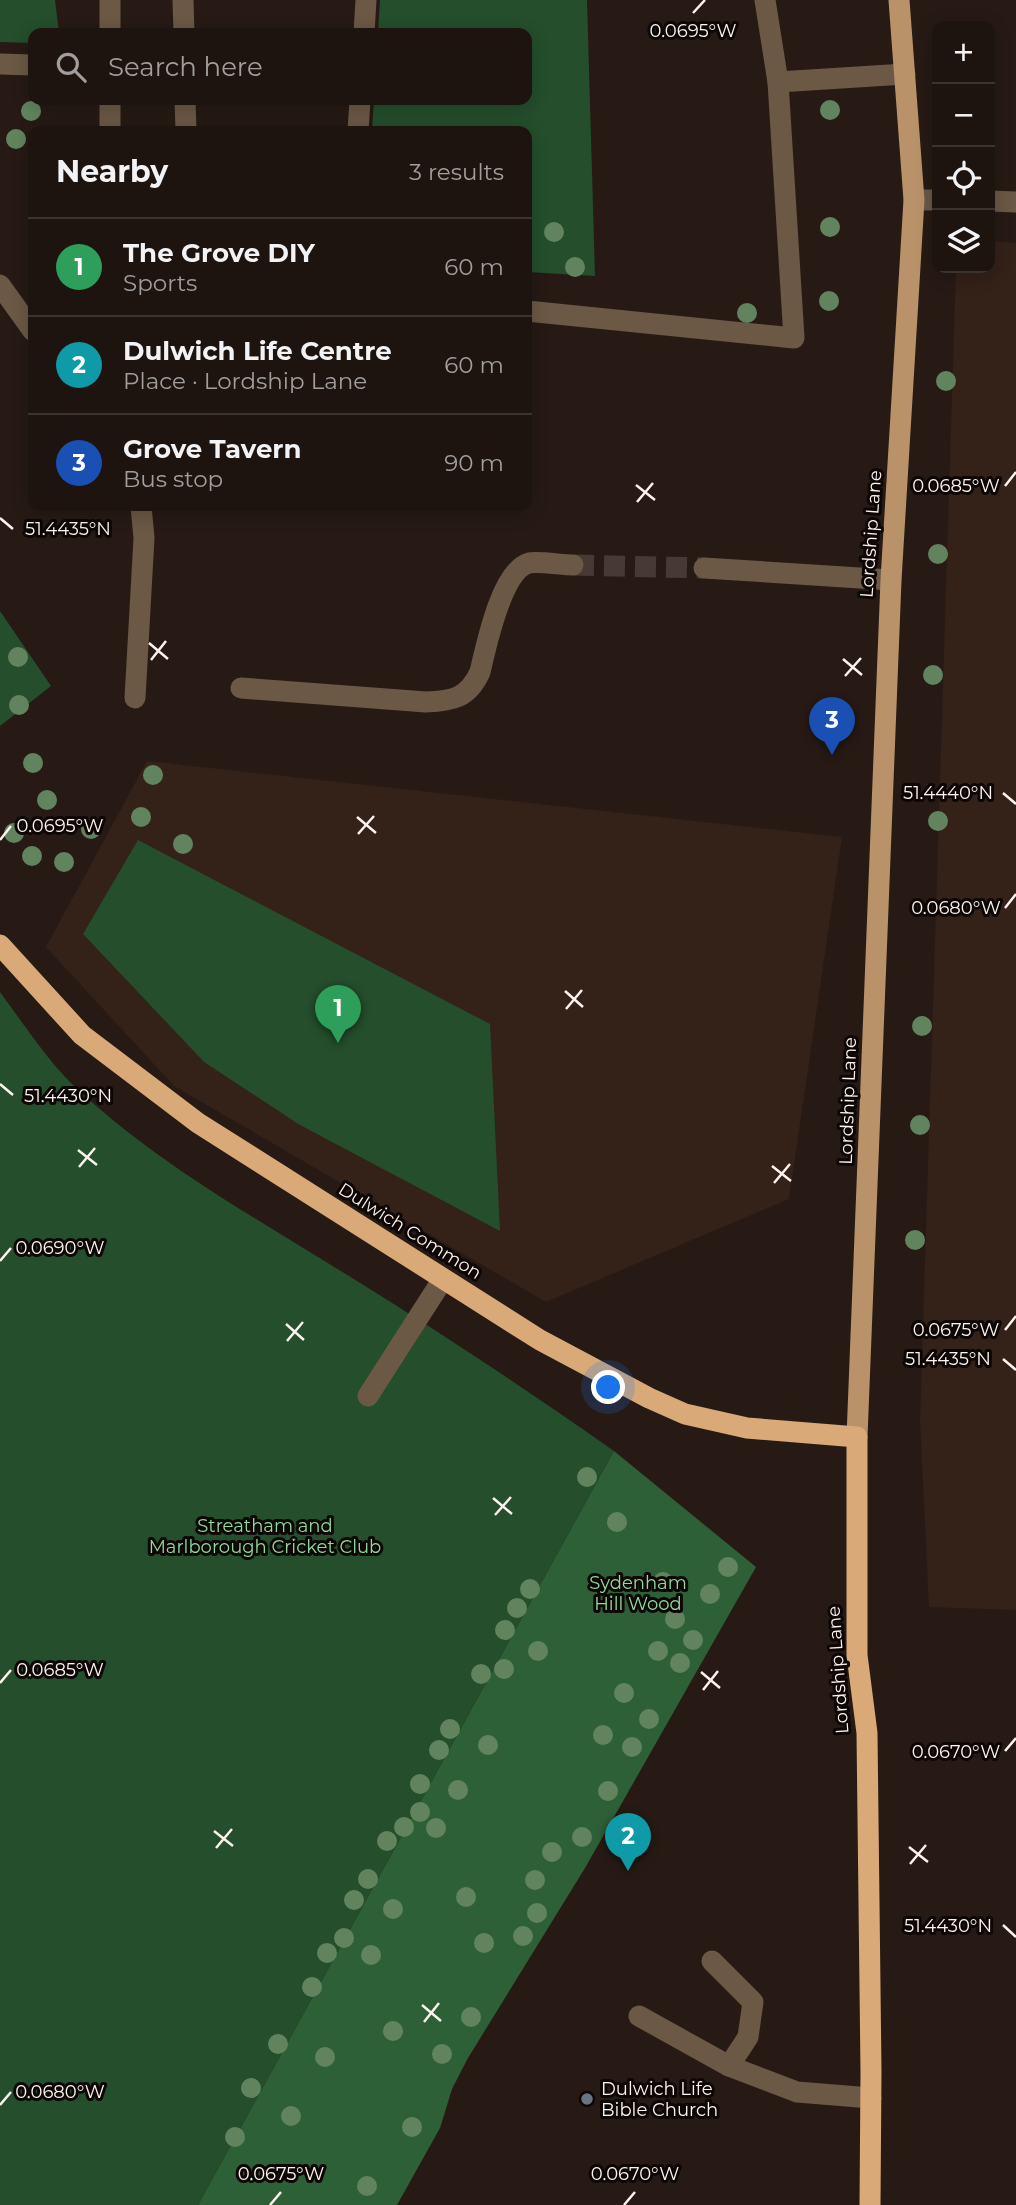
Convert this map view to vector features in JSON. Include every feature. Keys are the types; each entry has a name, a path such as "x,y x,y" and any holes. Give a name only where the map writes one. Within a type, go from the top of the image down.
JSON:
{"highway":[{"name":"Dulwich Common","path":"0,945 82,1035 177,1108 540,1340 649,1398 685,1414 747,1428 857,1437"},
{"name":"Lordship Lane","path":"857,1437 855,1608 857,1655 867,1733 870,2205"}],"main road":[{"name":"Lordship Lane","path":"857,1437 891,580 914,200 899,0"}],"street":[{"path":"110,0 110,28"},
{"path":"183,0 184,28"},
{"path":"364,28 366,0"},
{"path":"532,312 794,338 778,82 765,0"},
{"path":"0,64 28,65"},
{"path":"778,82 905,74"},
{"path":"110,105 110,126"},
{"path":"185,105 186,126"},
{"path":"358,126 360,105"},
{"path":"914,200 932,200"},
{"path":"995,201 1016,202"},
{"path":"0,285 28,324"},
{"path":"135,698 144,538 141,511"},
{"path":"241,688 426,702 445,701 463,695 474,685 480,673 502,593 515,573 528,564 573,565"},
{"path":"704,568 891,580"},
{"path":"368,1396 443,1279"},
{"path":"712,1961 753,2001 748,2037 729,2066"},
{"path":"639,2016 729,2066 797,2092 871,2098"}],"shaded area":[{"path":"995,241 1016,243 1016,1610 929,1607 920,1421 956,273 995,273"},
{"path":"147,761 842,837 789,1199 546,1302 174,1086 46,947"}],"green space":[{"path":"0,0 55,0 58,28 28,28 28,43 0,42"},
{"path":"380,0 587,0 595,276 532,272 532,126 372,126 374,105 532,105 532,28 378,28"},
{"path":"0,611 51,686 0,726"},
{"path":"138,840 490,1024 500,1231 300,1125 204,1062 83,934"},
{"name":"Streatham and Marlborough Cricket Club","path":"0,992 62,1074 137,1139 241,1210 450,1340 614,1451 198,2205 0,2205"},
{"name":"Sydenham Hill Wood","path":"614,1451 756,1567 585,1868 468,2058 452,2089 440,2128 397,2205 198,2205"}],"tunnel":[{"path":"573,565 704,568"}],"place":[{"name":"Grove Tavern","path":"832,755"},
{"name":"The Grove DIY","path":"338,1043"},
{"name":"Dulwich Life Centre","path":"628,1871"},
{"name":"Dulwich Life Bible Church","path":"587,2099"}]}
